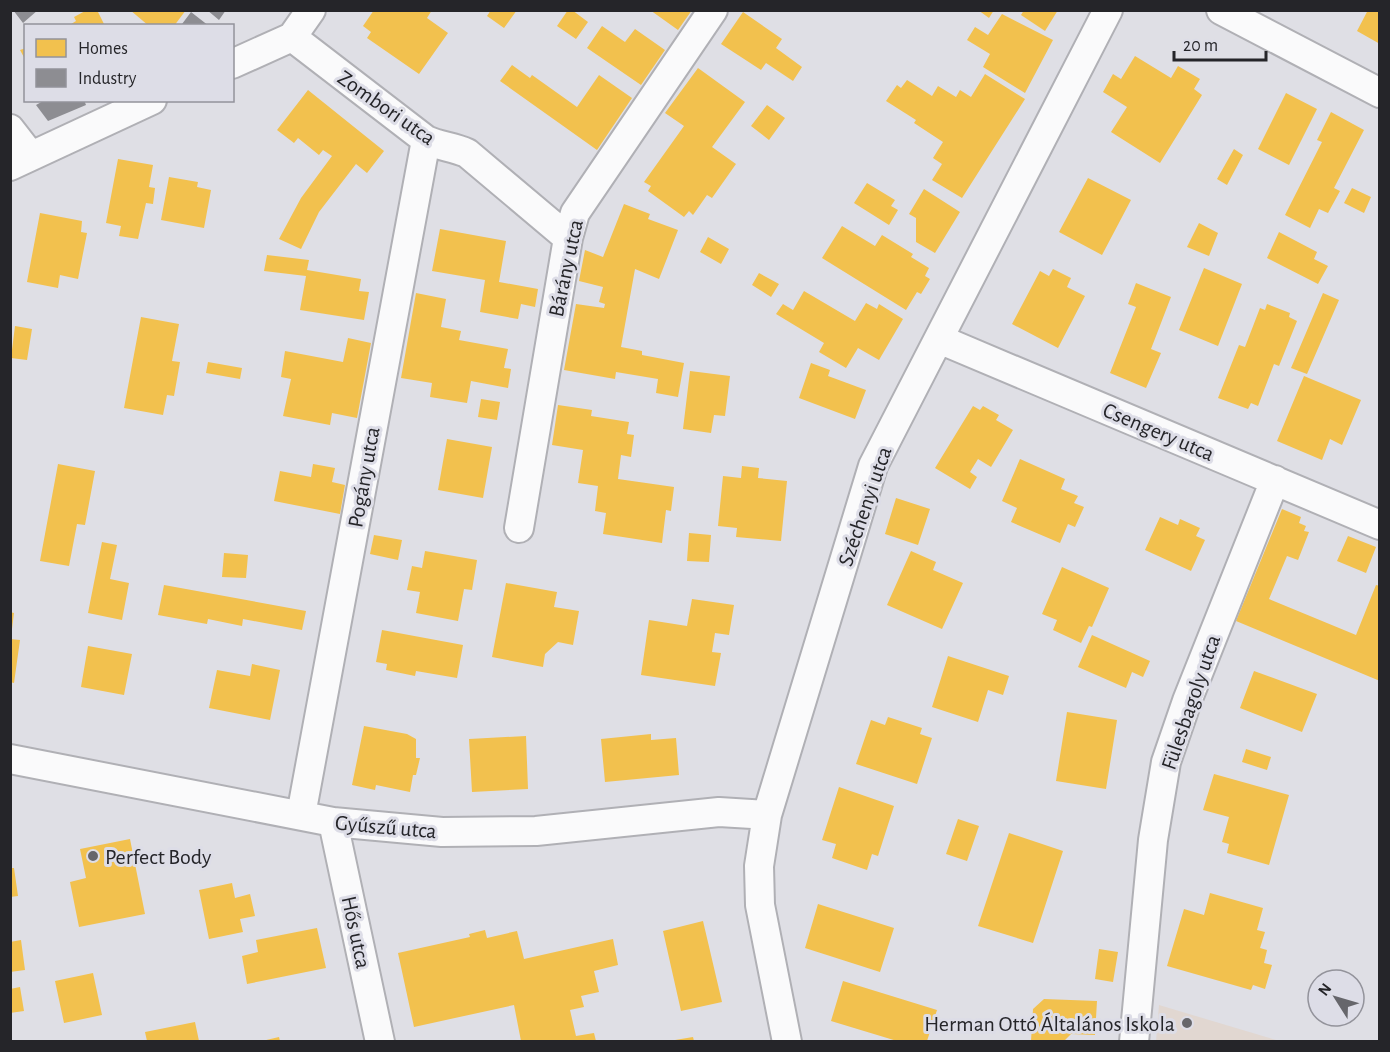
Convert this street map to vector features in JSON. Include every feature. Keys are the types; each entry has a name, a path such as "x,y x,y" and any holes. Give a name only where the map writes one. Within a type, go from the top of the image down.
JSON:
{"street":[{"path":"234,63 292,37 311,10"},
{"name":"Bárány utca","path":"519,528 568,238 575,213 713,10"},
{"name":"Széchenyi utca","path":"787,1041 760,904 759,866 767,815 873,466 1108,10"},
{"path":"1221,10 1380,93"},
{"name":"Zombori utca","path":"292,37 426,140 467,153 568,238"},
{"path":"10,129 21,161 148,102"},
{"name":"Pogány utca","path":"301,815 426,140"},
{"name":"Csengery utca","path":"939,339 1380,525"},
{"name":"Fülesbagoly utca","path":"1134,1041 1153,840 1166,762 1187,701 1275,480"},
{"name":"Gyűszű utca","path":"10,759 333,822 442,832 536,831 719,812 767,815"},
{"name":"Hős utca","path":"333,822 380,1041"}],"shaded area":[{"name":"Herman Ottó Általános Iskola","path":"1159,1005 1276,1040 1280,1041 1156,1041"}],"building: Homes":[{"path":"87,10 97,10 104,24 71,24 76,21 74,17"},
{"path":"130,10 186,10 176,24 147,24"},
{"path":"374,10 432,10 427,18 448,33 419,74 367,38 371,32 363,26"},
{"path":"491,10 517,10 504,28 487,16"},
{"path":"568,10 572,10 588,22 576,39 557,26"},
{"path":"650,10 692,10 678,30"},
{"path":"978,10 994,10 989,18"},
{"path":"1024,10 1058,10 1045,31 1021,15"},
{"path":"1368,10 1380,10 1380,44 1357,31"},
{"path":"743,12 782,39 776,48 802,67 793,81 766,63 761,70 721,44"},
{"path":"1002,14 1053,40 1025,93 983,67 990,54 967,40 975,27 988,35"},
{"path":"602,26 625,42 635,29 665,50 641,85 587,48"},
{"path":"1135,56 1171,78 1178,66 1200,79 1194,89 1202,95 1160,163 1111,132 1127,107 1103,92 1113,74 1121,79"},
{"path":"512,65 530,78 532,75 577,107 599,75 632,98 597,150 500,81"},
{"path":"698,68 745,102 712,147 736,164 712,198 707,195 693,215 689,211 684,217 648,191 651,186 644,182 684,126 665,113"},
{"path":"985,74 1025,99 962,198 932,180 942,164 933,158 943,142 914,123 916,120 886,101 897,85 901,88 907,80 932,96 938,86 956,97 960,90 971,97"},
{"path":"308,90 384,151 367,173 356,164 319,212 301,249 279,239 301,198 332,156 323,150 319,155 298,138 294,143 277,130"},
{"path":"1286,93 1317,109 1289,165 1258,149"},
{"path":"767,105 785,118 769,140 751,126"},
{"path":"1331,112 1364,130 1334,188 1340,191 1328,213 1319,209 1310,228 1285,215 1322,142 1317,140"},
{"path":"1234,149 1243,155 1227,185 1217,179"},
{"path":"118,159 153,165 149,187 155,188 153,204 146,203 138,239 119,236 121,226 106,223"},
{"path":"169,177 198,182 197,187 211,190 204,228 161,220"},
{"path":"1088,178 1131,200 1102,255 1059,232"},
{"path":"867,183 895,200 891,206 898,210 889,225 854,203"},
{"path":"1352,188 1371,197 1364,213 1344,203"},
{"path":"924,189 960,212 935,253 916,242 916,218 909,214"},
{"path":"624,204 650,214 648,219 678,230 659,279 635,269 621,347 642,351 642,355 684,363 678,397 656,393 658,379 616,372 615,379 564,370 576,304 604,308 605,304 599,302 603,287 579,281 585,250 603,257"},
{"path":"40,213 82,221 81,232 87,233 78,279 60,275 58,288 27,282"},
{"path":"1199,223 1218,233 1209,256 1187,247"},
{"path":"842,226 875,246 882,235 913,254 911,257 929,268 925,276 930,279 921,294 917,292 906,310 822,258"},
{"path":"440,229 506,241 499,282 538,289 535,307 521,304 518,319 480,312 485,280 432,271"},
{"path":"1279,232 1317,252 1314,259 1328,266 1318,284 1267,258"},
{"path":"708,237 729,249 721,264 700,252"},
{"path":"267,255 309,260 307,270 361,279 359,291 369,292 364,320 300,310 306,276 264,271"},
{"path":"1204,268 1242,284 1218,346 1179,330"},
{"path":"1053,269 1071,278 1067,287 1085,296 1058,348 1012,324 1040,271 1049,276"},
{"path":"759,273 779,284 771,297 752,285"},
{"path":"1136,283 1171,297 1151,349 1161,353 1146,388 1110,373 1136,307 1128,304"},
{"path":"804,291 855,321 866,303 877,309 879,304 903,319 879,360 858,348 846,368 819,352 824,343 776,314 783,304 793,310"},
{"path":"416,293 446,299 441,327 461,331 459,340 508,349 504,368 511,369 508,388 471,381 467,403 430,397 432,383 401,378"},
{"path":"1323,293 1339,300 1307,374 1291,368"},
{"path":"1267,304 1290,313 1289,317 1297,321 1279,366 1274,364 1258,406 1251,403 1248,409 1218,398 1239,345 1245,347 1260,308 1265,310"},
{"path":"141,317 179,324 172,361 180,362 174,396 167,395 163,415 124,408"},
{"path":"15,326 32,329 27,360 11,358"},
{"path":"348,338 371,343 357,418 332,413 330,425 283,416 291,379 281,377 285,351 343,362"},
{"path":"208,362 242,368 240,379 206,373"},
{"path":"811,363 830,370 828,376 866,390 855,419 799,398"},
{"path":"690,371 730,376 725,416 714,415 711,433 683,429"},
{"path":"1304,376 1361,400 1342,445 1330,439 1322,460 1277,441"},
{"path":"481,399 500,402 497,420 478,417"},
{"path":"558,405 592,410 591,416 629,422 627,434 634,435 631,457 621,455 618,479 674,487 671,511 666,510 662,543 603,534 606,513 595,511 598,486 578,483 583,450 552,445"},
{"path":"973,406 980,410 983,406 999,415 996,420 1013,430 991,467 978,459 970,472 977,477 970,489 935,468"},
{"path":"447,439 492,447 483,498 438,490"},
{"path":"1020,459 1065,479 1061,489 1078,496 1074,503 1084,507 1075,527 1068,524 1060,543 1011,522 1017,508 1002,501"},
{"path":"58,464 95,471 85,525 77,524 69,566 40,561"},
{"path":"313,464 335,468 332,482 345,485 340,514 274,501 280,471 311,477"},
{"path":"742,466 759,468 758,478 787,481 781,541 736,537 737,528 718,526 723,476 741,478"},
{"path":"896,498 930,509 918,545 885,534"},
{"path":"1282,509 1301,517 1299,523 1306,526 1304,531 1309,532 1298,560 1287,556 1269,599 1356,635 1376,585 1380,586 1380,681 1236,621"},
{"path":"1160,517 1178,525 1180,519 1200,528 1196,536 1205,540 1191,571 1145,550"},
{"path":"689,533 711,535 709,562 687,561"},
{"path":"374,535 402,540 398,560 370,554"},
{"path":"1348,536 1376,547 1366,573 1337,561"},
{"path":"102,542 117,545 110,579 129,583 122,620 88,613"},
{"path":"425,551 477,560 472,590 464,589 458,621 416,613 420,592 407,590 412,566 422,568"},
{"path":"911,551 936,562 933,570 963,583 942,629 887,605"},
{"path":"224,553 248,555 246,578 222,577"},
{"path":"1062,567 1109,588 1092,627 1089,626 1081,643 1053,630 1057,620 1042,614"},
{"path":"506,583 557,592 554,607 579,611 573,645 558,642 545,654 543,667 492,657"},
{"path":"164,585 306,611 302,630 243,619 242,626 208,619 207,624 158,615"},
{"path":"692,599 734,605 729,635 715,633 712,652 721,653 715,686 641,675 649,620 687,626"},
{"path":"10,612 14,613 12,629 10,629"},
{"path":"382,630 463,645 457,678 416,671 415,676 386,670 387,664 376,662"},
{"path":"1092,635 1150,661 1143,677 1132,672 1126,688 1078,667"},
{"path":"10,639 20,640 14,683 10,682"},
{"path":"88,646 132,654 124,695 81,687"},
{"path":"948,656 1009,676 1003,695 988,690 978,722 932,707"},
{"path":"252,664 280,670 270,720 209,708 217,670 250,676"},
{"path":"1254,671 1317,694 1302,732 1240,708"},
{"path":"1067,712 1117,720 1106,789 1056,781"},
{"path":"888,717 922,728 920,734 932,738 917,784 856,764 871,720 885,725"},
{"path":"364,726 407,734 416,739 416,758 420,758 416,775 413,775 410,792 376,785 375,790 352,785"},
{"path":"651,734 651,740 676,738 679,775 605,782 601,739"},
{"path":"526,736 528,789 472,792 469,739"},
{"path":"1246,749 1271,757 1267,770 1242,762"},
{"path":"1214,774 1289,795 1269,865 1227,853 1229,844 1222,842 1229,817 1203,810"},
{"path":"839,787 894,806 878,856 872,854 867,870 832,858 836,844 822,840"},
{"path":"958,819 979,826 967,861 946,854"},
{"path":"1009,833 1063,851 1033,943 978,926"},
{"path":"130,839 145,914 79,927 70,882 86,878 80,849"},
{"path":"10,868 14,868 18,896 10,897"},
{"path":"232,883 235,898 250,894 255,916 240,919 243,932 209,939 199,890"},
{"path":"1210,893 1263,908 1257,930 1265,932 1260,948 1267,950 1264,963 1272,965 1265,989 1253,985 1251,990 1167,966 1184,909 1204,915"},
{"path":"818,904 894,928 880,972 805,948"},
{"path":"703,921 722,1002 681,1011 663,931"},
{"path":"317,928 326,968 247,984 242,956 258,952 256,940"},
{"path":"485,930 487,938 517,931 524,959 613,939 618,965 594,971 599,992 581,996 584,1007 570,1010 576,1036 594,1033 596,1041 521,1041 514,1005 414,1027 398,953 470,937 469,934"},
{"path":"21,940 25,970 10,972 10,942"},
{"path":"1099,949 1118,952 1113,982 1095,979"},
{"path":"93,973 102,1015 64,1023 55,981"},
{"path":"843,981 937,1010 927,1041 897,1041 831,1021"},
{"path":"20,987 24,1011 10,1013 10,989"},
{"path":"1044,999 1097,1001 1095,1035 1071,1034 1064,1041 1031,1041 1033,1009"},
{"path":"195,1022 199,1041 147,1041 145,1032"},
{"path":"279,1037 280,1041 262,1041"},
{"path":"693,1037 694,1041 675,1041 675,1040"}],"building: Industry":[{"path":"13,10 38,10 23,23"},
{"path":"207,10 226,10 219,20"},
{"path":"191,12 206,24 182,24"},
{"path":"41,102 85,102 86,105 48,121 36,105"}],"place":[{"name":"Perfect Body","path":"93,856"},
{"name":"Herman Ottó Általános Iskola","path":"1187,1023"}]}
